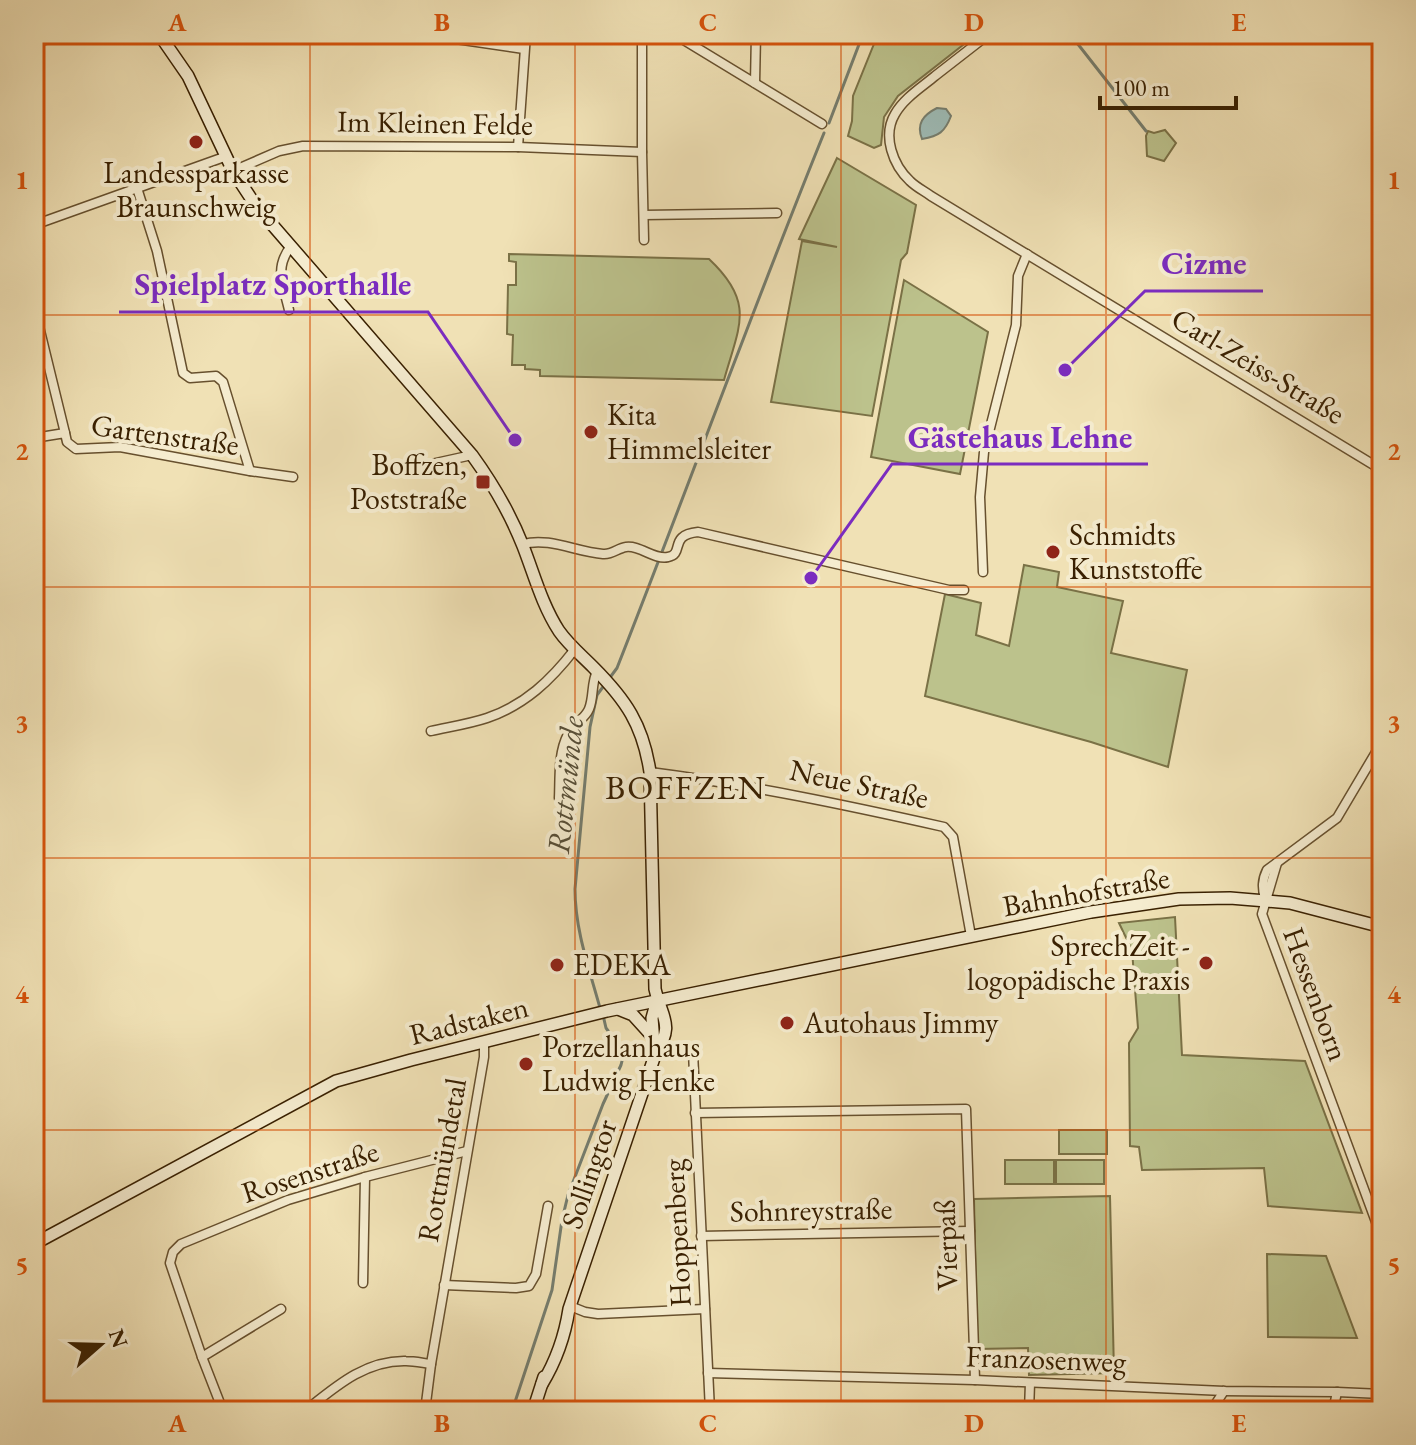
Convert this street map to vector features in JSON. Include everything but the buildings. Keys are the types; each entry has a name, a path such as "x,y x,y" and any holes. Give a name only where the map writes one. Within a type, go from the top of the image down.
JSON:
{"main road":[{"path":"159,34 188,76 233,171 256,206 472,455 500,496 560,632 613,687 640,729 650,772 657,1000"},
{"name":"Bahnhofstraße","path":"657,1000 1091,912 1179,899 1230,898 1290,903 1382,927"},
{"name":"Radstaken","path":"34,1244 318,1090 351,1076 657,1000"},
{"name":"Sollingtor","path":"655,1055 652,1013 657,1000"},
{"name":"Sollingtor","path":"533,1411 559,1323 569,1307 655,1055 663,1042 666,1025 664,1012 657,1000"},
{"path":"607,1011 633,1015 652,1036"}],"street":[{"path":"34,42 75,34"},
{"path":"518,147 526,34"},
{"path":"642,34 644,240"},
{"path":"674,34 822,124"},
{"path":"755,83 756,34"},
{"name":"Carl-Zeiss-Straße","path":"989,34 899,108 890,126 889,137 896,162 909,180 1382,470"},
{"path":"416,39 456,39 524,49"},
{"name":"Im Kleinen Felde","path":"233,171 279,151 303,146 518,147 642,152"},
{"path":"34,225 227,156"},
{"name":"Gartenstraße","path":"137,188 157,251 183,373 190,378 216,376 223,382 250,471"},
{"path":"644,215 777,213"},
{"path":"289,310 280,267 283,256 291,246"},
{"path":"983,572 980,497 984,452 1016,325 1018,276 1027,254"},
{"path":"34,306 65,433"},
{"name":"Gartenstraße","path":"34,438 65,433 67,442 76,449 120,447 293,477"},
{"path":"404,470 472,455"},
{"path":"523,544 544,542 606,555 628,546 661,557 673,556 681,537 698,532 949,590 964,590"},
{"path":"431,731 506,710 546,683 575,649"},
{"path":"559,798 561,755 568,734 590,708 592,684 600,674"},
{"path":"1265,900 1277,863 1337,818 1382,742"},
{"name":"Neue Straße","path":"650,772 798,795 944,827 953,837 971,936"},
{"name":"Hessenborn","path":"1265,900 1262,914 1265,927 1382,1238"},
{"name":"Rottmündetal","path":"425,1411 484,1042"},
{"name":"Hoppenberg","path":"693,1052 710,1411"},
{"name":"Vierpaß","path":"695,1113 966,1109 975,1380"},
{"name":"Rosenstraße","path":"202,1357 170,1263 173,1252 181,1244 288,1200 467,1151"},
{"path":"363,1283 365,1177"},
{"name":"Rottmündetal","path":"444,1285 529,1286 536,1274 548,1206"},
{"name":"Sohnreystraße","path":"701,1236 970,1231"},
{"path":"569,1307 598,1314 705,1309"},
{"path":"223,1411 202,1357 281,1309"},
{"path":"305,1411 343,1380 375,1366 403,1361 431,1364"},
{"name":"Franzosenweg","path":"708,1373 1382,1394"},
{"path":"1029,1411 1030,1383"},
{"path":"1211,1411 1224,1391"},
{"path":"1333,1411 1337,1392"}],"green space":[{"path":"878,34 977,34 898,96 884,117 881,145 874,148 848,136 853,96"},
{"path":"1165,130 1176,143 1164,161 1147,156 1148,131"},
{"path":"837,158 916,205 907,253 901,260 872,416 771,402 802,241 837,247 799,239"},
{"path":"509,254 709,259 733,289 740,316 724,380 540,376 540,370 512,365 513,335 507,334 508,285 516,285 516,262 509,261"},
{"path":"904,280 988,332 960,474 871,457"},
{"path":"1024,565 1059,572 1057,587 1123,601 1111,653 1187,670 1168,767 1091,742 925,696 945,594 981,603 976,635 1009,646"},
{"path":"1175,917 1182,1055 1305,1061 1362,1213 1268,1206 1264,1168 1142,1170 1139,1147 1130,1146 1129,1043 1138,1028 1132,950 1119,923"},
{"path":"1059,1130 1107,1130 1107,1154 1059,1154"},
{"path":"1005,1160 1054,1160 1054,1184 1005,1184"},
{"path":"1056,1160 1104,1160 1104,1184 1056,1184"},
{"path":"1110,1196 1114,1373 1029,1375 1028,1348 977,1349 974,1199"},
{"path":"1267,1254 1326,1256 1357,1338 1268,1337"}],"water":[{"path":"937,108 946,109 951,116 949,121 941,132 922,139 922,120"}],"waterway":[{"name":"Rottmünde","path":"829,123 863,34"},
{"path":"1070,34 1146,131"},
{"name":"Rottmünde","path":"600,1008 580,934 575,889 590,727 597,695 617,668 824,133"},
{"name":"Rottmünde","path":"512,1411 552,1290 568,1195 623,1057 622,1050 606,1028 603,1015"}],"place":[{"name":"Landessparkasse Braunschweig","path":"196,142"},
{"name":"Cizme","path":"1065,370"},
{"name":"Kita Himmelsleiter","path":"591,432"},
{"name":"Spielplatz Sporthalle","path":"515,440"},
{"name":"Boffzen, Poststraße","path":"483,482"},
{"name":"Schmidts Kunststoffe","path":"1053,552"},
{"name":"Gästehaus Lehne","path":"811,578"},
{"name":"SprechZeit - logopädische Praxis","path":"1206,963"},
{"name":"EDEKA","path":"557,965"},
{"name":"Autohaus Jimmy","path":"787,1023"},
{"name":"Porzellanhaus Ludwig Henke","path":"526,1064"}],"district":[{"name":"BOFFZEN","path":"686,787"}]}
